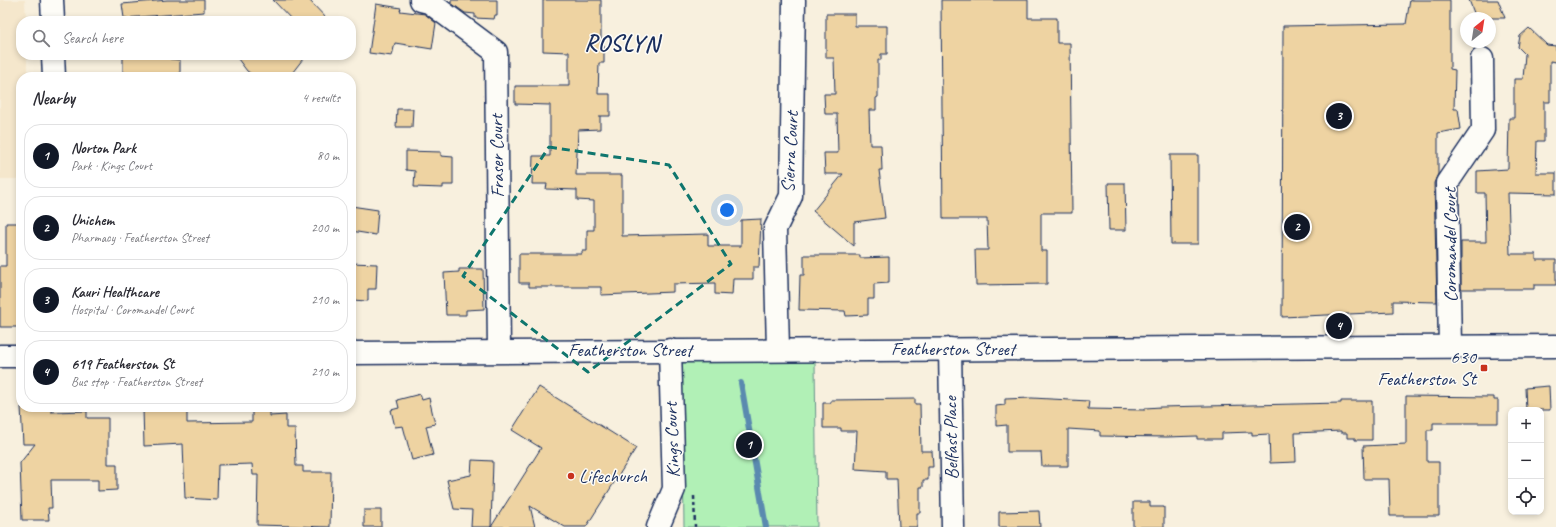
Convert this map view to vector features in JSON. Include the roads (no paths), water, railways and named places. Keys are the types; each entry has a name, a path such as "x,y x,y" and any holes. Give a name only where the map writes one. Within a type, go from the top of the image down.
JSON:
{"street":[{"path":"52,0 53,16"},
{"name":"Fraser Court","path":"421,0 429,2 496,52 499,351"},
{"name":"Sierra Court","path":"778,349 775,229 791,196 794,0"},
{"name":"Coromandel Court","path":"1450,346 1447,182 1484,130 1482,59"},
{"path":"53,60 54,72"},
{"name":"Featherston Street","path":"356,353 778,349 1556,346"},
{"name":"Belfast Place","path":"950,349 952,527"},
{"name":"Kings Court","path":"658,527 674,489 670,350"},
{"path":"0,356 16,356"}],"waterway":[{"path":"741,383 766,527"}],"place":[{"name":"Kauri Healthcare","path":"1339,116"},
{"name":"Unichem","path":"1297,227"},
{"name":"619 Featherston St","path":"1339,326"},
{"name":"630 Featherston St","path":"1484,368"},
{"name":"Norton Park","path":"749,445"},
{"name":"Lifechurch","path":"571,476"}],"district":[{"name":"ROSLYN","path":"622,43"}]}
